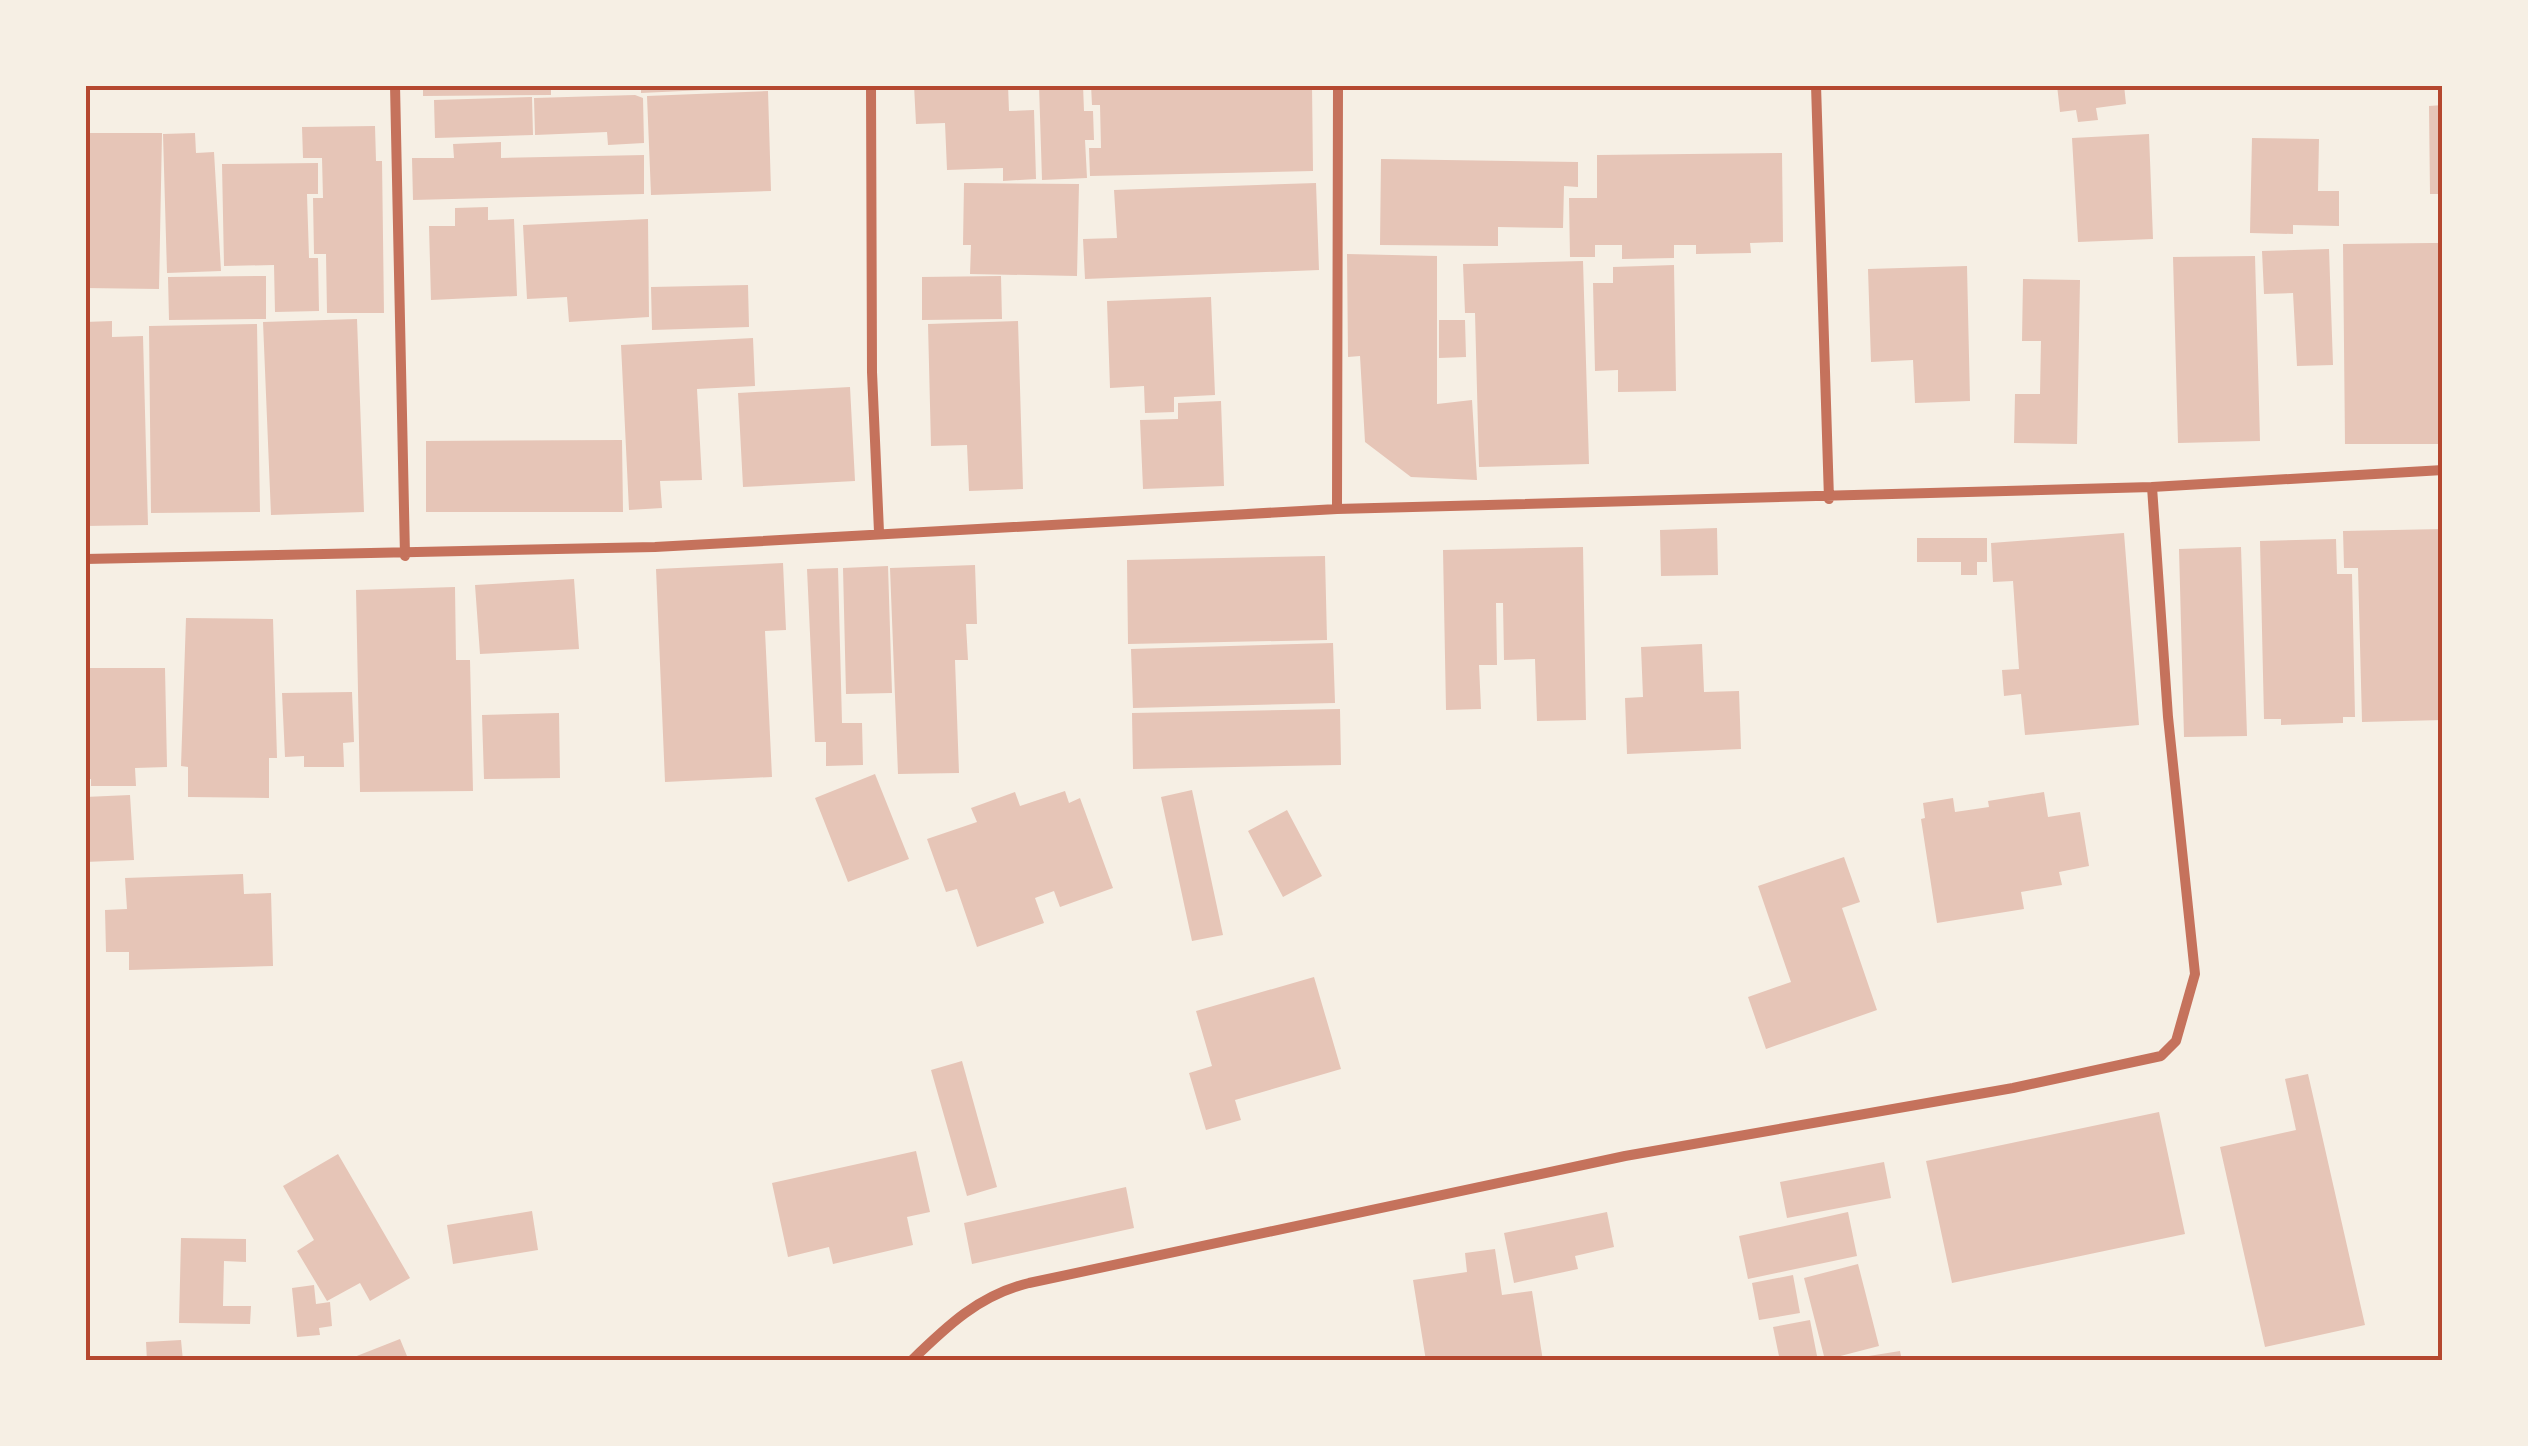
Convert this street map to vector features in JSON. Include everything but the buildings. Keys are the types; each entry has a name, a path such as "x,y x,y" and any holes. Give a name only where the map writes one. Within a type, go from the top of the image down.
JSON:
{"street":[{"path":"395,85 405,556"},
{"path":"871,85 872,372 878,532"},
{"path":"1337,509 1338,85"},
{"path":"1816,85 1829,499"},
{"path":"85,559 405,556 655,547 1337,509 2152,488 2443,470"},
{"path":"911,1361 971,1307 998,1290 1028,1282 1625,1156 2031,1084 2161,1056 2176,1041 2194,974 2168,718 2152,488"}]}
